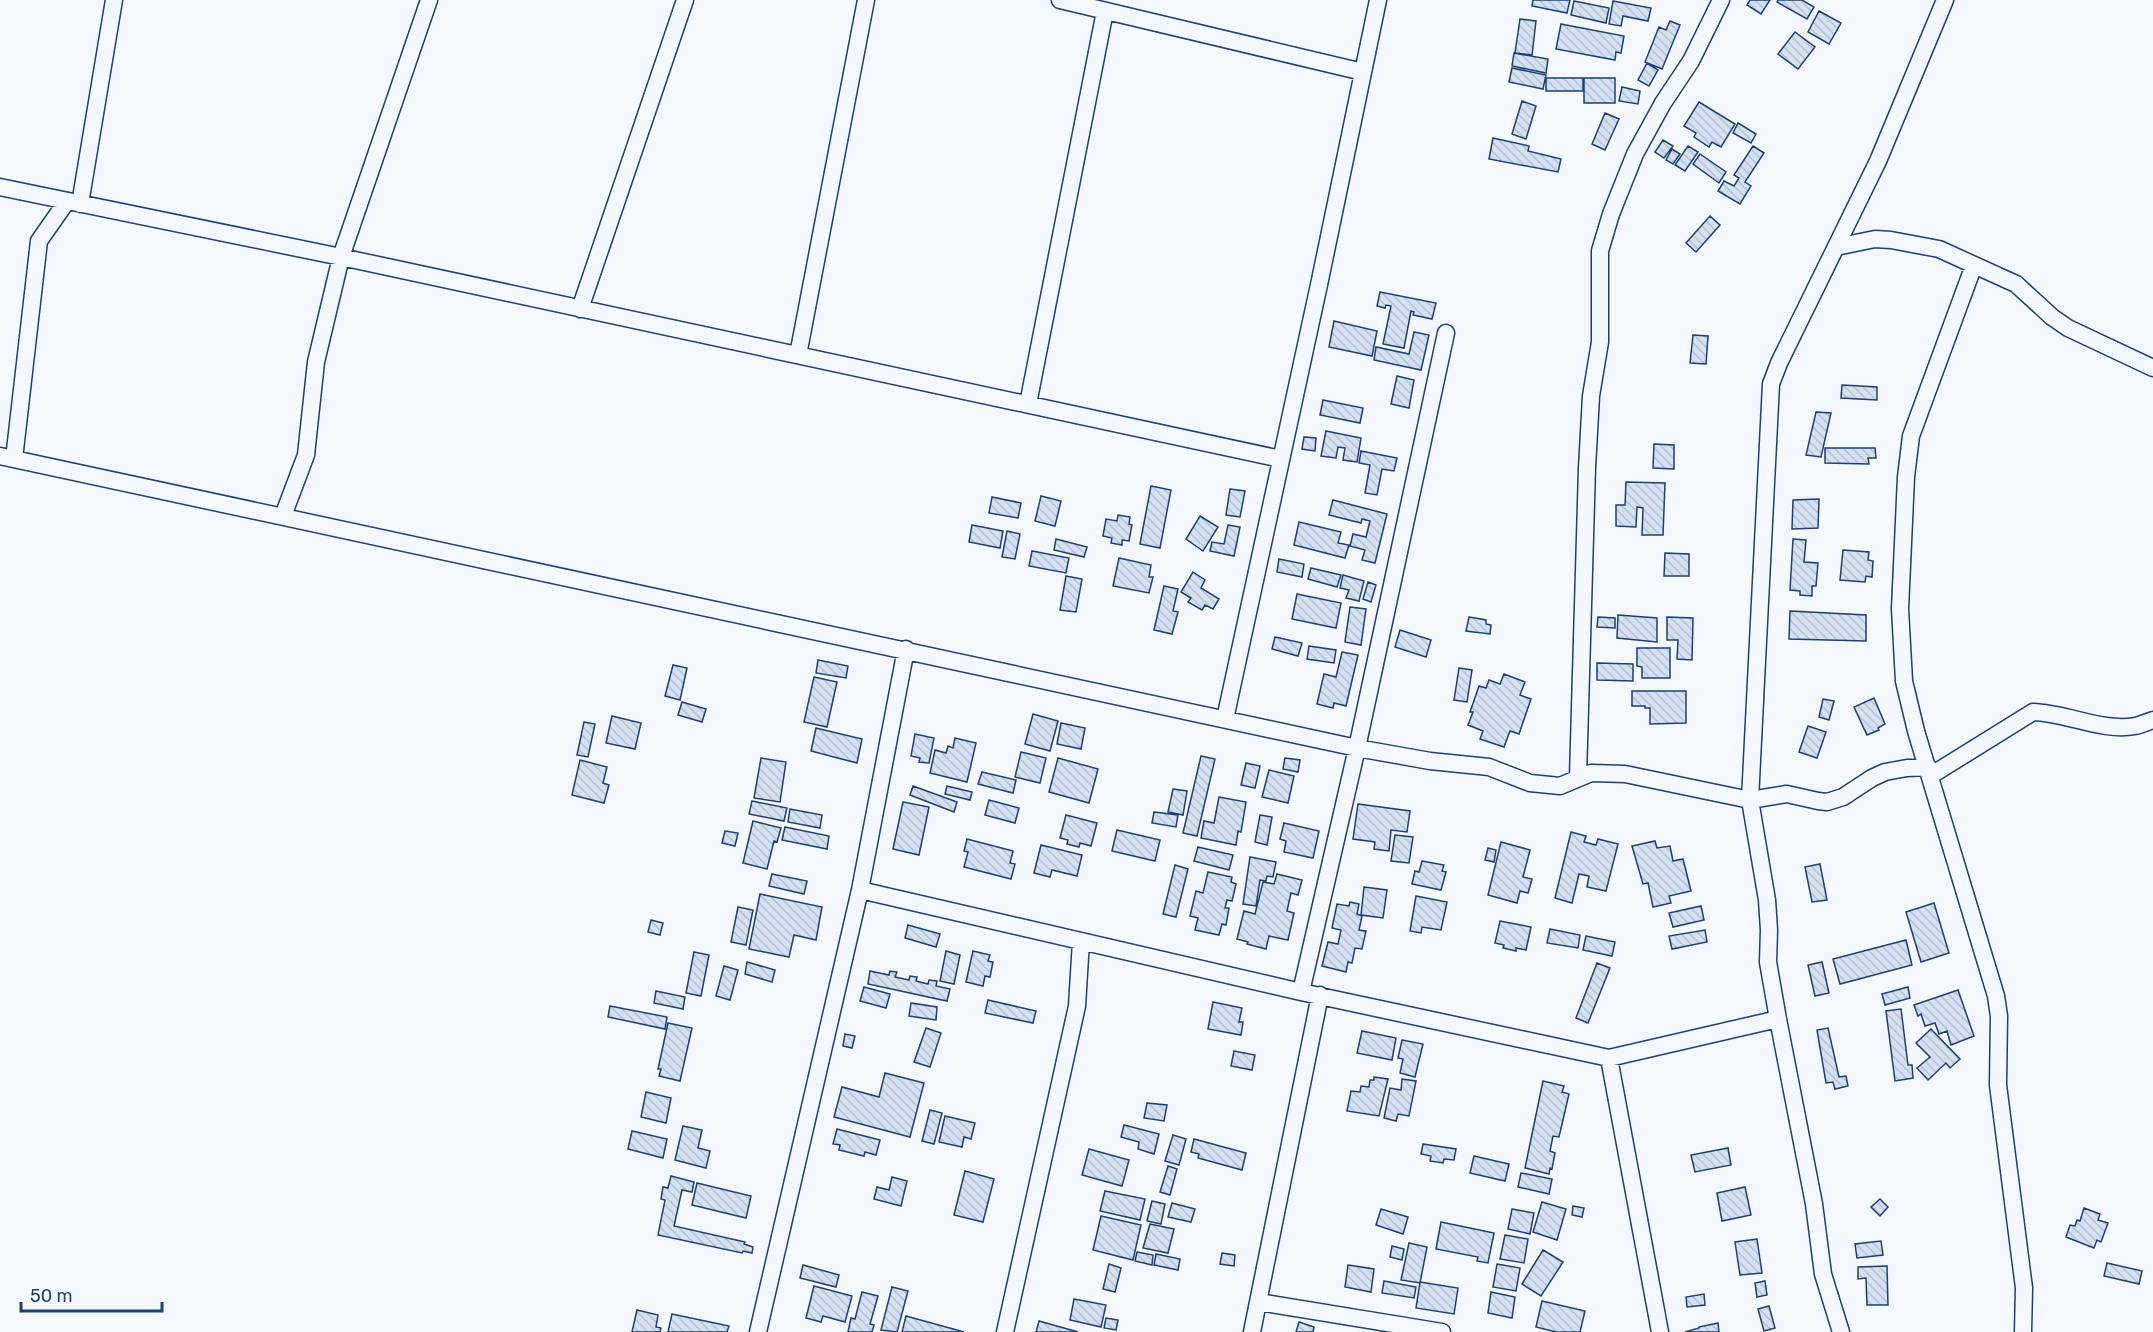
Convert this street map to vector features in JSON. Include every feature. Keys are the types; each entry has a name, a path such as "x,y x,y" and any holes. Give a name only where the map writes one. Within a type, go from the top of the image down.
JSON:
{"street":[{"path":"114,0 74,202 39,241 7,458 1357,748 1430,761 1488,767 1530,783 1560,786 1591,772 1625,774 1750,800 1787,794 1827,802 1843,798 1872,777 1885,772 1907,768 1929,772 2033,712 2049,712 2113,726 2134,726 2153,720"},
{"path":"283,516 306,455 316,362 341,257 429,0"},
{"path":"580,309 685,0"},
{"path":"798,355 866,0"},
{"path":"1060,0 1363,72"},
{"path":"1225,719 1378,0"},
{"path":"1578,777 1587,468 1591,396 1600,342 1600,251 1611,214 1635,154 1663,103 1691,61 1721,0"},
{"path":"1841,1332 1823,1274 1814,1204 1768,962 1767,900 1750,800 1771,384 1878,161 1945,0"},
{"path":"1028,404 1105,11"},
{"path":"0,187 341,257 1281,459"},
{"path":"1836,247 1875,239 1939,249 2016,284 2052,317 2068,328 2153,368"},
{"path":"1974,265 1911,436 1906,477 1899,609 1904,681 1916,731 1996,996 1999,1016 1998,1085 2024,1288 2024,1332"},
{"path":"1301,992 1357,748 1446,333"},
{"path":"758,1332 860,890 906,650"},
{"path":"860,890 1301,992 1609,1058 1778,1019"},
{"path":"1005,1332 1077,1006 1081,941"},
{"path":"1252,1332 1320,995"},
{"path":"1609,1058 1660,1332"},
{"path":"1259,1302 1442,1332"}],"building":[{"path":"1533,0 1570,0 1567,13 1532,6"},
{"path":"1750,0 1770,0 1761,14 1747,5"},
{"path":"1778,0 1802,0 1814,7 1807,19 1777,2"},
{"path":"1574,1 1609,8 1606,23 1571,15"},
{"path":"1613,1 1651,8 1648,21 1623,16 1621,26 1609,24"},
{"path":"1819,11 1841,23 1829,44 1808,32"},
{"path":"1520,19 1536,21 1532,55 1515,53"},
{"path":"1670,21 1680,25 1662,69 1645,62 1659,27 1666,30"},
{"path":"1561,24 1624,36 1621,53 1616,52 1615,60 1556,49"},
{"path":"1795,32 1815,47 1798,69 1778,54"},
{"path":"1514,53 1548,59 1546,73 1512,66"},
{"path":"1647,63 1658,70 1649,86 1638,80"},
{"path":"1512,68 1546,75 1543,89 1509,82"},
{"path":"1546,78 1583,78 1583,91 1546,91"},
{"path":"1584,78 1615,78 1615,103 1584,103"},
{"path":"1622,87 1640,91 1638,104 1619,101"},
{"path":"1522,101 1536,106 1526,139 1512,134"},
{"path":"1699,102 1735,124 1721,147 1712,142 1709,147 1694,137 1696,133 1684,126"},
{"path":"1605,113 1619,119 1605,150 1592,144"},
{"path":"1738,123 1756,134 1751,143 1733,133"},
{"path":"1493,138 1529,146 1528,151 1561,159 1558,172 1489,159"},
{"path":"1663,140 1673,146 1664,158 1655,152"},
{"path":"1688,146 1698,152 1685,171 1675,165"},
{"path":"1753,146 1764,153 1745,182 1751,186 1740,204 1718,191 1724,181 1734,186 1739,178 1734,175"},
{"path":"1672,149 1680,154 1673,164 1666,160"},
{"path":"1700,154 1726,172 1719,183 1693,164"},
{"path":"1710,216 1720,225 1696,252 1686,243"},
{"path":"1380,292 1436,303 1432,319 1413,315 1414,312 1411,311 1404,348 1383,344 1391,306 1386,305 1385,308 1377,306"},
{"path":"1334,321 1377,331 1372,356 1329,347"},
{"path":"1414,332 1429,335 1421,370 1374,360 1376,347 1409,354"},
{"path":"1693,335 1708,336 1706,364 1690,363"},
{"path":"1397,376 1414,380 1409,408 1391,404"},
{"path":"1842,385 1877,387 1877,400 1841,398"},
{"path":"1323,400 1363,408 1360,423 1320,415"},
{"path":"1816,412 1831,413 1821,457 1806,455"},
{"path":"1326,431 1361,438 1357,462 1343,460 1345,448 1338,447 1336,458 1321,456"},
{"path":"1304,437 1316,438 1315,451 1302,449"},
{"path":"1654,444 1674,445 1674,469 1653,468"},
{"path":"1825,448 1875,448 1876,458 1868,458 1869,464 1825,463"},
{"path":"1361,451 1397,458 1394,471 1382,469 1377,495 1365,493 1370,465 1359,463"},
{"path":"1626,482 1665,483 1663,535 1642,535 1643,508 1637,507 1636,527 1616,526 1616,505 1625,505"},
{"path":"1151,486 1171,490 1160,548 1140,544"},
{"path":"1230,489 1245,491 1240,517 1226,515"},
{"path":"1041,496 1061,501 1055,526 1035,521"},
{"path":"992,497 1021,503 1018,518 989,513"},
{"path":"1819,499 1818,528 1792,529 1793,500"},
{"path":"1333,500 1387,514 1375,563 1362,560 1365,550 1350,546 1353,534 1366,537 1370,521 1362,519 1361,523 1329,515"},
{"path":"1118,515 1130,517 1129,524 1132,525 1129,541 1122,540 1122,545 1111,543 1112,538 1103,536 1106,519 1117,521"},
{"path":"1200,516 1218,527 1203,551 1186,539"},
{"path":"1299,522 1341,532 1338,543 1349,545 1345,558 1294,545"},
{"path":"972,525 1003,531 1000,548 969,542"},
{"path":"1228,525 1240,527 1234,556 1210,551 1212,542 1224,544"},
{"path":"1007,531 1020,534 1015,559 1002,557"},
{"path":"1056,539 1087,547 1084,557 1054,550"},
{"path":"1793,539 1806,540 1804,562 1818,563 1816,586 1812,586 1812,596 1800,595 1800,591 1790,590"},
{"path":"1843,550 1869,552 1868,560 1873,561 1872,577 1866,576 1865,582 1840,580"},
{"path":"1032,551 1069,558 1066,573 1029,566"},
{"path":"1665,553 1689,554 1689,576 1664,576"},
{"path":"1119,558 1151,565 1149,577 1153,577 1149,593 1113,586"},
{"path":"1279,559 1304,564 1302,577 1277,572"},
{"path":"1311,568 1341,575 1337,587 1308,579"},
{"path":"1193,572 1205,580 1201,588 1219,599 1213,609 1205,605 1202,610 1188,602 1191,598 1181,592"},
{"path":"1343,575 1364,581 1359,601 1346,598 1349,590 1340,588"},
{"path":"1066,576 1082,579 1076,612 1060,610"},
{"path":"1368,582 1376,585 1371,602 1363,599"},
{"path":"1164,586 1178,589 1173,611 1178,612 1172,634 1154,630"},
{"path":"1297,594 1341,603 1336,628 1292,619"},
{"path":"1350,607 1366,609 1361,645 1345,642"},
{"path":"1790,611 1866,615 1866,641 1789,639"},
{"path":"1618,615 1657,618 1657,642 1617,638"},
{"path":"1469,617 1486,620 1486,624 1491,625 1490,634 1466,631"},
{"path":"1598,617 1615,618 1615,628 1597,627"},
{"path":"1667,617 1693,618 1692,660 1677,659 1678,640 1667,640"},
{"path":"1400,630 1431,640 1426,657 1395,647"},
{"path":"1275,637 1302,643 1298,656 1272,649"},
{"path":"1309,646 1336,650 1334,663 1307,659"},
{"path":"1637,648 1670,648 1670,678 1642,678 1642,667 1637,666"},
{"path":"1342,652 1358,655 1346,706 1334,703 1333,708 1317,704 1324,674 1336,677"},
{"path":"818,660 848,666 846,678 816,673"},
{"path":"1597,663 1633,664 1633,681 1597,680"},
{"path":"673,665 687,668 680,700 665,696"},
{"path":"1459,668 1472,670 1467,702 1454,700"},
{"path":"1504,674 1525,682 1520,695 1531,699 1519,734 1510,731 1504,747 1480,739 1483,731 1468,725 1479,686 1486,688 1489,680 1500,684"},
{"path":"814,677 837,682 827,727 804,722"},
{"path":"1632,691 1686,691 1686,723 1650,724 1650,708 1632,706"},
{"path":"1874,698 1885,724 1878,728 1879,730 1867,735 1854,707"},
{"path":"1823,699 1834,701 1829,720 1819,717"},
{"path":"682,702 706,709 702,722 678,715"},
{"path":"1033,714 1058,721 1050,751 1025,744"},
{"path":"612,716 641,723 635,749 606,743"},
{"path":"584,722 595,724 588,757 577,755"},
{"path":"1061,723 1085,728 1081,749 1057,744"},
{"path":"1808,726 1826,732 1817,758 1799,752"},
{"path":"816,728 862,739 857,763 811,751"},
{"path":"915,734 934,738 929,763 919,762 920,758 911,756"},
{"path":"955,738 976,743 967,782 930,773 935,750 946,753 948,746 953,748"},
{"path":"1021,752 1046,758 1040,783 1015,777"},
{"path":"1201,756 1215,759 1197,836 1183,833"},
{"path":"761,758 786,762 780,802 754,798"},
{"path":"1058,758 1098,769 1089,803 1049,792"},
{"path":"1285,758 1300,760 1298,772 1283,769"},
{"path":"580,760 607,767 603,783 609,785 604,803 572,795"},
{"path":"1246,763 1260,766 1255,788 1241,785"},
{"path":"1269,770 1294,776 1288,803 1262,797"},
{"path":"982,772 1016,780 1013,793 978,784"},
{"path":"913,786 957,802 954,812 910,795"},
{"path":"947,786 972,792 970,800 945,794"},
{"path":"1173,789 1187,791 1183,815 1168,812"},
{"path":"1219,797 1246,802 1241,832 1238,831 1236,845 1201,838 1204,821 1214,823"},
{"path":"989,800 1019,808 1015,823 985,815"},
{"path":"752,801 787,808 784,821 749,814"},
{"path":"903,802 929,807 919,855 893,849"},
{"path":"1358,804 1410,811 1407,832 1391,830 1389,851 1374,849 1375,842 1353,839"},
{"path":"790,809 822,815 820,828 788,822"},
{"path":"1154,812 1178,815 1176,827 1152,823"},
{"path":"1066,815 1097,823 1091,846 1080,843 1079,847 1067,844 1068,840 1060,838"},
{"path":"1260,815 1272,817 1267,845 1255,842"},
{"path":"753,821 781,828 777,842 774,841 767,869 743,863"},
{"path":"1284,823 1319,831 1313,858 1284,852 1286,841 1280,839"},
{"path":"785,827 829,836 827,849 782,840"},
{"path":"1117,830 1160,840 1155,861 1112,851"},
{"path":"725,831 738,833 735,846 722,843"},
{"path":"1571,832 1586,836 1584,842 1596,845 1598,839 1618,844 1606,891 1587,887 1589,876 1579,874 1572,903 1555,898"},
{"path":"1395,835 1413,837 1409,863 1391,861"},
{"path":"967,839 1013,851 1010,863 1015,864 1011,879 964,867 968,852 964,851"},
{"path":"1655,841 1657,848 1670,846 1673,861 1683,859 1691,891 1669,896 1671,903 1653,907 1648,883 1643,884 1632,846"},
{"path":"1501,842 1530,850 1523,877 1532,879 1528,893 1520,891 1517,903 1488,895"},
{"path":"1041,845 1082,855 1077,876 1052,870 1050,877 1034,873"},
{"path":"1198,847 1233,855 1229,870 1194,861"},
{"path":"1488,848 1496,850 1494,862 1485,860"},
{"path":"1250,857 1276,862 1273,877 1267,876 1266,881 1260,880 1256,906 1243,904"},
{"path":"1422,861 1444,865 1442,871 1446,872 1441,890 1412,884 1415,871 1419,872"},
{"path":"1820,864 1827,900 1812,902 1805,867"},
{"path":"1175,865 1188,869 1176,917 1163,914"},
{"path":"1208,872 1232,877 1231,882 1236,884 1232,901 1227,900 1225,908 1229,908 1226,925 1222,924 1219,935 1195,930 1198,918 1190,916 1196,891 1203,893"},
{"path":"772,874 807,881 804,894 769,886"},
{"path":"1277,874 1302,880 1298,895 1291,893 1287,911 1294,913 1288,940 1269,936 1266,949 1237,939 1244,911 1255,914 1263,882 1274,884"},
{"path":"1364,887 1387,890 1383,918 1361,915"},
{"path":"760,894 822,907 816,940 794,935 789,957 749,949"},
{"path":"1416,896 1447,902 1441,930 1422,927 1421,933 1410,931"},
{"path":"1350,902 1359,904 1357,914 1362,916 1359,930 1366,931 1362,949 1355,948 1352,963 1348,962 1346,972 1322,966 1328,942 1338,944 1341,930 1332,928 1337,904 1349,906"},
{"path":"1934,903 1949,953 1921,962 1906,912"},
{"path":"1701,906 1704,920 1673,927 1669,913"},
{"path":"738,907 753,910 746,945 731,942"},
{"path":"651,920 663,923 660,935 648,932"},
{"path":"1500,921 1531,927 1526,950 1516,948 1516,951 1503,948 1504,945 1495,943"},
{"path":"908,925 940,934 936,947 905,938"},
{"path":"1550,929 1580,935 1578,948 1547,943"},
{"path":"1705,930 1707,942 1672,949 1669,936"},
{"path":"1586,936 1615,942 1612,956 1583,950"},
{"path":"1906,940 1912,965 1840,984 1833,959"},
{"path":"946,951 960,955 954,984 940,981"},
{"path":"973,951 990,955 988,961 993,962 990,977 985,976 983,986 966,982"},
{"path":"694,952 709,955 701,996 686,993"},
{"path":"747,962 775,970 772,982 745,974"},
{"path":"1822,962 1829,993 1815,996 1808,965"},
{"path":"1597,963 1610,968 1588,1023 1576,1018"},
{"path":"724,966 738,970 730,1000 716,996"},
{"path":"870,971 889,975 890,971 897,972 895,977 909,980 910,976 917,977 916,981 928,984 929,980 937,981 936,986 950,989 947,1001 868,984"},
{"path":"864,987 890,994 886,1008 860,1001"},
{"path":"1908,987 1910,998 1885,1005 1882,994"},
{"path":"1958,990 1974,1036 1951,1045 1947,1031 1939,1034 1935,1023 1925,1026 1921,1014 1918,1016 1914,1005"},
{"path":"656,991 685,997 683,1009 654,1003"},
{"path":"988,1000 1036,1011 1033,1023 985,1013"},
{"path":"1213,1002 1242,1008 1239,1022 1243,1022 1241,1035 1208,1029"},
{"path":"911,1003 937,1007 936,1020 909,1016"},
{"path":"610,1006 667,1017 665,1029 608,1017"},
{"path":"1901,1009 1908,1065 1912,1065 1913,1078 1895,1081 1886,1011"},
{"path":"668,1023 692,1028 680,1081 659,1076 661,1069 658,1069"},
{"path":"926,1028 941,1033 930,1067 914,1062"},
{"path":"1828,1028 1839,1077 1846,1076 1848,1086 1835,1089 1833,1082 1826,1083 1817,1030"},
{"path":"1931,1029 1960,1059 1950,1068 1946,1063 1928,1080 1917,1068 1930,1057 1916,1043"},
{"path":"1362,1031 1396,1038 1392,1060 1357,1053"},
{"path":"845,1034 855,1036 852,1048 843,1046"},
{"path":"1402,1040 1423,1044 1415,1077 1400,1073 1403,1059 1398,1058"},
{"path":"1234,1051 1255,1055 1252,1070 1231,1066"},
{"path":"885,1073 924,1083 910,1137 834,1117 842,1087 879,1097"},
{"path":"1374,1077 1388,1079 1379,1116 1347,1111 1351,1091 1360,1092 1361,1086 1369,1087 1370,1080 1374,1080"},
{"path":"1402,1079 1416,1081 1409,1116 1398,1114 1396,1121 1384,1118 1390,1088 1401,1090"},
{"path":"1543,1081 1564,1086 1562,1092 1569,1094 1559,1137 1553,1136 1550,1151 1555,1153 1549,1174 1525,1168"},
{"path":"646,1092 671,1098 666,1123 641,1117"},
{"path":"1147,1103 1167,1105 1164,1121 1144,1118"},
{"path":"930,1110 942,1113 934,1144 922,1141"},
{"path":"945,1116 975,1123 971,1139 964,1137 962,1147 939,1142"},
{"path":"1124,1125 1159,1134 1154,1154 1138,1149 1139,1142 1121,1137"},
{"path":"683,1126 702,1130 698,1148 710,1151 706,1168 675,1160"},
{"path":"837,1129 880,1140 876,1155 865,1152 864,1156 839,1150 840,1145 833,1144"},
{"path":"632,1131 667,1139 663,1158 628,1149"},
{"path":"1173,1135 1186,1139 1179,1165 1165,1161"},
{"path":"1194,1139 1246,1153 1242,1170 1198,1158 1199,1154 1191,1152"},
{"path":"1423,1144 1456,1149 1454,1160 1444,1159 1443,1163 1430,1161 1431,1156 1421,1154"},
{"path":"1728,1148 1731,1165 1695,1172 1691,1155"},
{"path":"1089,1149 1129,1160 1122,1186 1082,1175"},
{"path":"1474,1156 1509,1164 1505,1181 1470,1173"},
{"path":"1168,1166 1177,1169 1170,1195 1160,1192"},
{"path":"965,1171 994,1179 983,1222 954,1215"},
{"path":"1521,1173 1552,1179 1549,1194 1518,1187"},
{"path":"671,1176 694,1182 692,1192 682,1190 674,1226 745,1242 744,1244 753,1247 752,1253 743,1251 742,1253 658,1235 665,1200 661,1199 663,1187 668,1188"},
{"path":"892,1177 907,1181 901,1206 874,1199 877,1187 889,1190"},
{"path":"697,1183 751,1196 746,1218 692,1205"},
{"path":"1745,1187 1751,1215 1722,1221 1717,1193"},
{"path":"1105,1191 1145,1199 1140,1220 1100,1211"},
{"path":"1880,1199 1888,1207 1880,1216 1871,1207"},
{"path":"1152,1201 1165,1204 1161,1224 1147,1221"},
{"path":"1542,1202 1566,1209 1557,1240 1533,1232"},
{"path":"1172,1203 1195,1209 1191,1222 1168,1217"},
{"path":"1573,1206 1584,1208 1582,1217 1572,1215"},
{"path":"2084,1208 2100,1214 2098,1220 2108,1223 2101,1242 2097,1240 2094,1248 2066,1237 2070,1225 2075,1226 2077,1220 2080,1221"},
{"path":"1381,1209 1408,1217 1403,1234 1376,1225"},
{"path":"1512,1209 1534,1213 1530,1234 1508,1229"},
{"path":"1101,1216 1141,1225 1133,1260 1093,1250"},
{"path":"1441,1222 1494,1233 1488,1263 1477,1261 1478,1257 1436,1249"},
{"path":"1150,1224 1174,1229 1168,1253 1143,1248"},
{"path":"1505,1235 1528,1239 1524,1263 1500,1259"},
{"path":"1757,1239 1762,1273 1740,1275 1735,1242"},
{"path":"1881,1241 1883,1255 1857,1258 1855,1244"},
{"path":"1409,1243 1427,1247 1420,1283 1401,1280"},
{"path":"1392,1246 1404,1249 1402,1260 1390,1257"},
{"path":"1543,1250 1563,1262 1541,1296 1522,1284"},
{"path":"1137,1252 1153,1255 1152,1265 1135,1261"},
{"path":"1222,1253 1235,1255 1234,1266 1220,1264"},
{"path":"1156,1254 1180,1259 1178,1270 1154,1265"},
{"path":"2107,1263 2142,1271 2139,1284 2104,1276"},
{"path":"1109,1264 1121,1268 1115,1292 1103,1289"},
{"path":"1497,1264 1520,1268 1516,1291 1493,1287"},
{"path":"803,1265 839,1275 836,1287 800,1278"},
{"path":"1348,1265 1374,1269 1371,1292 1345,1287"},
{"path":"1887,1266 1888,1305 1867,1305 1866,1278 1858,1279 1858,1267"},
{"path":"1384,1281 1416,1287 1414,1298 1382,1293"},
{"path":"1765,1281 1767,1295 1757,1297 1755,1283"},
{"path":"1420,1282 1458,1288 1454,1314 1416,1308"},
{"path":"814,1286 852,1296 845,1322 823,1316 821,1322 806,1318"},
{"path":"892,1287 908,1291 897,1332 881,1330"},
{"path":"862,1292 878,1296 870,1324 874,1325 872,1332 848,1332 851,1318 855,1319"},
{"path":"1491,1292 1515,1297 1512,1318 1488,1313"},
{"path":"1704,1294 1705,1305 1687,1307 1686,1297"},
{"path":"1074,1299 1106,1305 1101,1327 1070,1320"},
{"path":"1542,1301 1585,1311 1580,1332 1556,1332 1536,1327"},
{"path":"1769,1306 1775,1328 1764,1331 1758,1309"},
{"path":"637,1310 658,1315 656,1327 661,1328 660,1332 632,1332"},
{"path":"672,1314 729,1326 727,1332 668,1332"},
{"path":"906,1316 964,1332 902,1332"},
{"path":"1106,1318 1118,1320 1116,1330 1104,1328"},
{"path":"1039,1321 1078,1332 1036,1332"},
{"path":"1299,1322 1314,1327 1313,1332 1296,1332"},
{"path":"1718,1323 1719,1332 1685,1332 1699,1327"}]}
